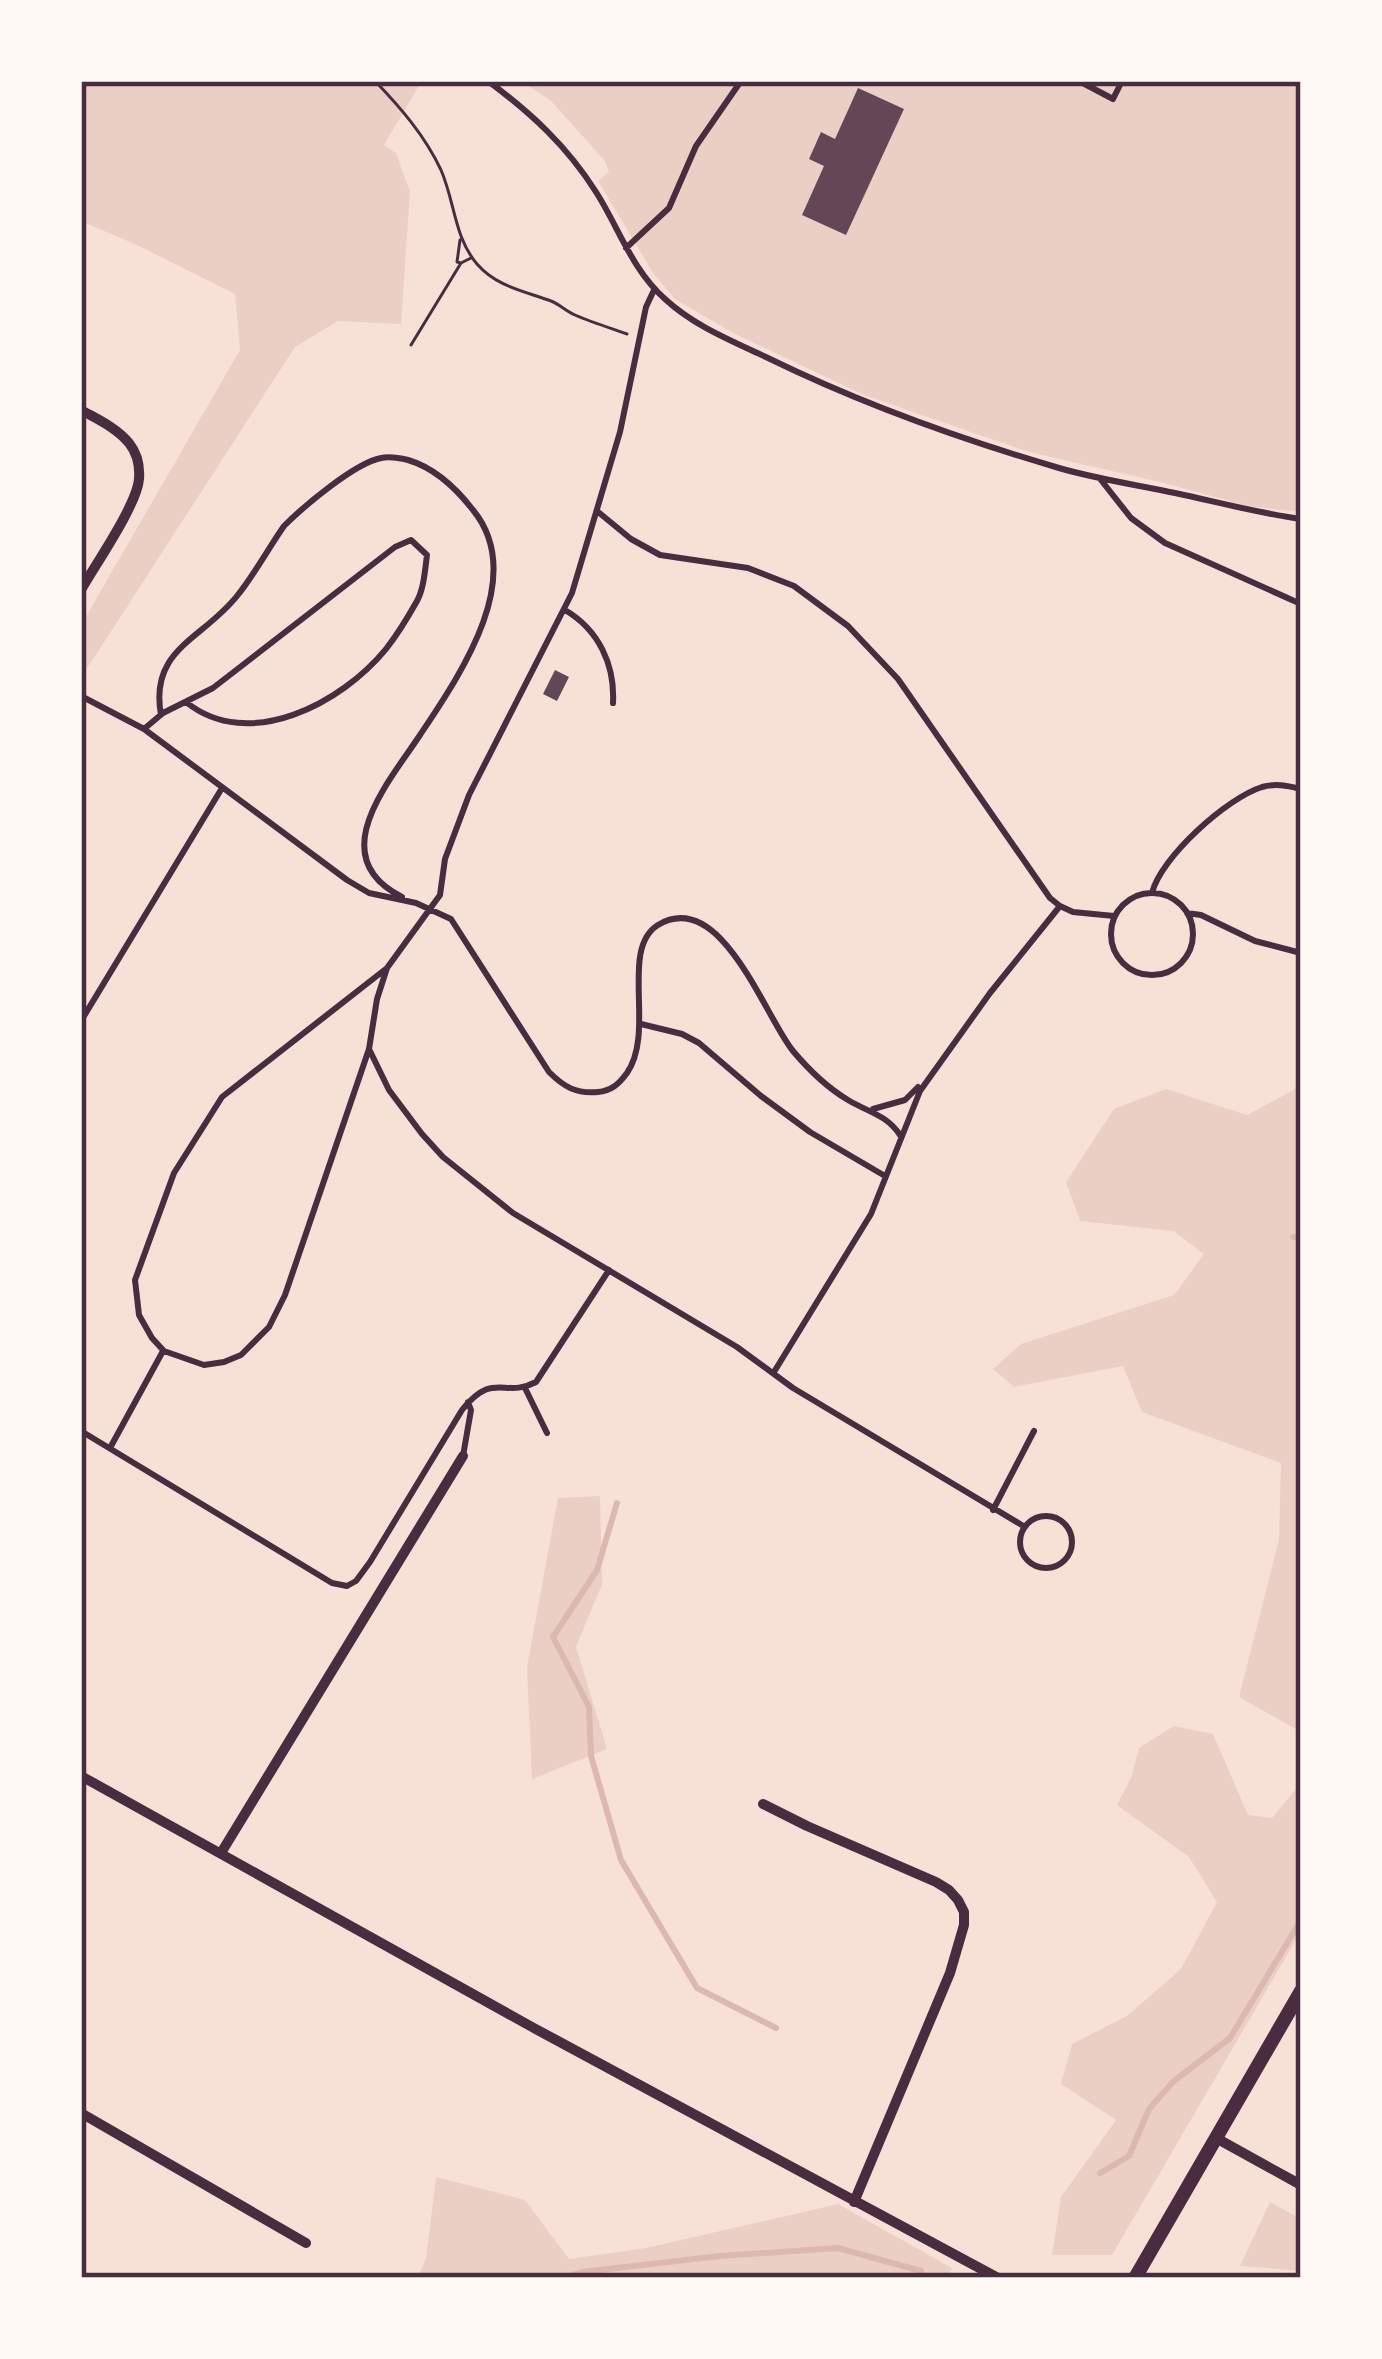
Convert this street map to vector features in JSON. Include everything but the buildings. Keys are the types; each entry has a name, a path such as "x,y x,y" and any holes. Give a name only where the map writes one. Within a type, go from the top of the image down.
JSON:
{"street":[{"path":"81,410 125,438 137,458 139,485 82,586"},
{"path":"221,1853 463,1456"},
{"path":"81,1776 992,2276"},
{"path":"763,1804 937,1882 964,1912 950,1973 854,2202"},
{"path":"1135,2278 1301,1991"},
{"path":"81,2113 306,2243"},
{"path":"1216,2138 1301,2185"}],"lane":[{"path":"488,81 551,133 593,187 654,290 709,330 816,382 963,438 1099,478 1301,519"},
{"path":"626,248 668,208 695,146 741,81"},
{"path":"1079,81 1113,99 1122,81"},
{"path":"387,968 222,1097 174,1173 135,1280 139,1315 164,1351 204,1365 241,1355 269,1328 285,1295 369,1049 387,968 440,895 445,860 469,795 565,610 620,432 646,307 654,290"},
{"path":"161,715 157,695 163,670 223,613 293,517 375,459 406,459 436,473 482,520 496,564 491,601 469,653 368,817 367,862 384,885 416,903"},
{"path":"1099,478 1131,518 1166,543 1301,604"},
{"path":"596,511 660,555 748,568 794,586 848,626 898,679 1050,898 1073,912 1114,916"},
{"path":"144,729 161,715 186,702 213,688 395,547 411,540 427,555 419,597 386,648 335,695 300,712 244,723 205,714 186,702"},
{"path":"565,610 577,617 608,657 614,703"},
{"path":"81,696 144,729 369,893 433,908 451,919 549,1072 571,1090 608,1091 618,1084 635,1060 641,1024 640,950 647,935 670,920 697,922 734,952 791,1049 819,1079 890,1121 900,1135"},
{"path":"1152,893 1159,873 1187,840 1243,796 1264,787 1301,789"},
{"path":"81,1022 222,788"},
{"path":"1160,894 1177,901 1187,913 1193,934 1187,954 1164,973 1146,975 1132,970 1112,947 1114,916 1130,898 1160,894"},
{"path":"867,1110 905,1100 929,1076 1060,906"},
{"path":"1187,913 1301,952"},
{"path":"641,1024 699,1043 810,1132 886,1177"},
{"path":"369,1049 389,1090 442,1157 513,1213 1025,1527"},
{"path":"775,1372 860,1235 929,1076"},
{"path":"81,1431 332,1582 347,1586 370,1562 468,1402 492,1385 524,1387 536,1382 609,1270"},
{"path":"110,1448 164,1351"},
{"path":"524,1387 547,1433"},
{"path":"463,1456 468,1402"},
{"path":"993,1510 1034,1431"},
{"path":"1037,1517 1061,1520 1073,1543 1064,1562 1044,1568 1033,1565 1020,1545 1025,1527 1037,1517"}],"path":[{"path":"375,81 410,119 440,169 460,238 461,262"},
{"path":"460,238 478,266 506,285 640,339"},
{"path":"411,344 461,262 472,257"}],"shaded area":[{"path":"81,81 422,81 384,145 396,153 410,192 401,324 338,321 295,347 88,667 81,668 81,625 240,350 235,294 81,221"},
{"path":"522,81 1301,81 1301,512 1248,506 1029,452 864,395 733,333 675,299 653,273 598,181 609,172 605,161 551,101"},
{"path":"1301,1080 1301,1732 1239,1697 1279,1539 1281,1463 1142,1412 1123,1366 1014,1387 993,1369 1021,1344 1174,1295 1204,1254 1173,1231 1080,1221 1066,1182 1114,1109 1166,1089 1247,1115 1294,1090"},
{"path":"600,1496 602,1584 576,1647 607,1749 532,1779 527,1667 558,1498"},
{"path":"1174,1726 1213,1734 1248,1815 1272,1818 1300,1784 1301,1775 1301,1931 1112,2255 1052,2255 1061,2197 1116,2120 1061,2084 1072,2044 1127,2016 1181,1969 1217,1902 1189,1857 1117,1805 1139,1748"},
{"path":"436,2177 525,2200 569,2259 646,2248 838,2204 952,2268 947,2278 417,2278 426,2259"},
{"path":"1270,2202 1301,2219 1301,2271 1240,2266"}],"waterway":[{"path":"1293,1237 1301,1237"},
{"path":"617,1503 597,1570 553,1637 589,1707 591,1756 621,1860 697,1988 776,2028"},
{"path":"1100,2173 1129,2156 1149,2109 1174,2081 1230,2038 1301,1920"},
{"path":"562,2278 720,2256 838,2248 921,2271"}]}
